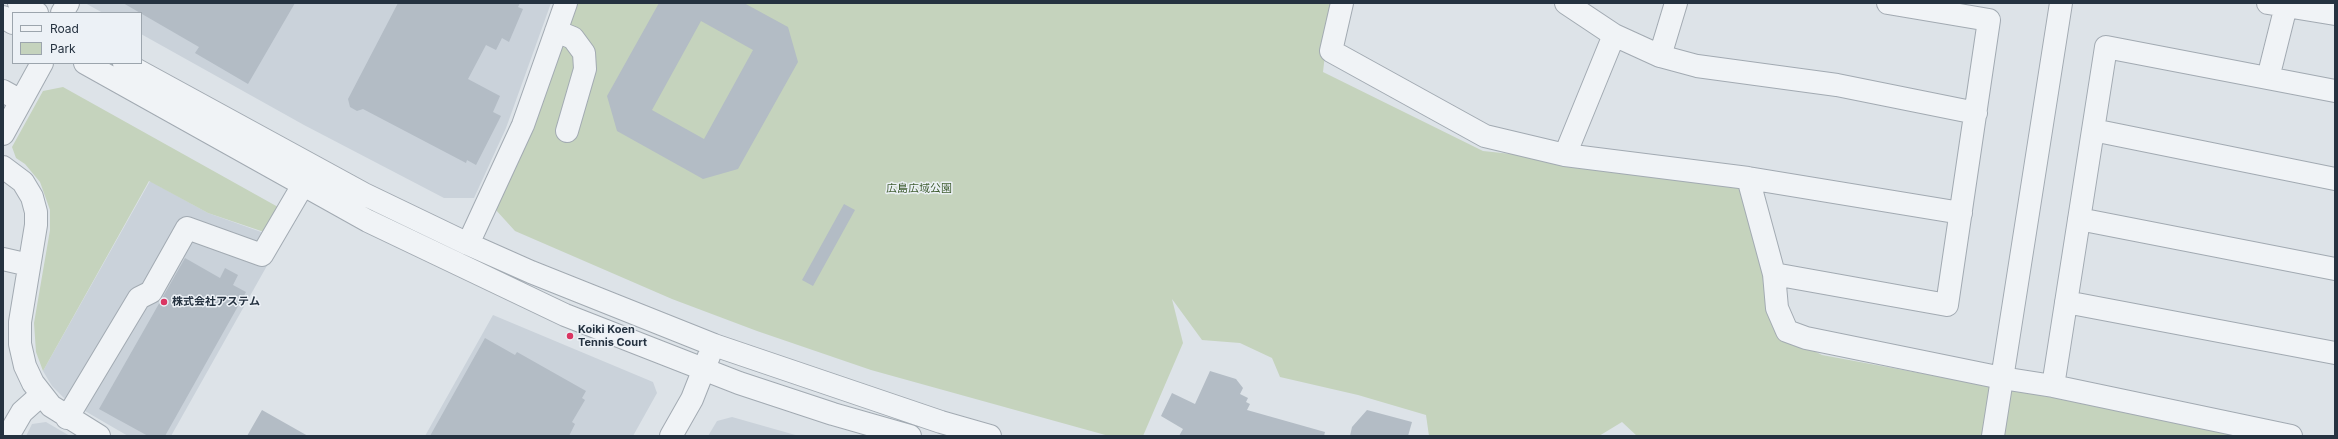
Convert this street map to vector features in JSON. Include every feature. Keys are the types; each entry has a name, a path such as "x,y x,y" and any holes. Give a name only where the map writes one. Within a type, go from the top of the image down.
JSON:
{"street":[{"path":"19,3 35,12"},
{"path":"63,12 68,3"},
{"path":"468,244 523,125 566,3"},
{"path":"1342,3 1331,52 1485,136 1565,155 1748,178 1961,213"},
{"path":"1566,3 1614,35 1660,56 1697,66 1837,85 1976,113"},
{"path":"1660,56 1676,3"},
{"path":"1774,274 1946,305 1989,20 1888,3"},
{"path":"1993,436 2061,3"},
{"path":"2268,78 2277,4 2335,14"},
{"path":"3,17 12,22"},
{"path":"556,31 573,38 584,53 584,69 567,131"},
{"path":"1565,155 1614,35"},
{"path":"2053,386 2106,47 2335,91"},
{"path":"3,134 12,96 41,64"},
{"path":"87,64 368,221 565,315 704,370 833,414 910,436"},
{"path":"126,64 364,194 468,244 594,298 714,345 926,418 990,436"},
{"path":"2093,130 2335,179"},
{"path":"3,167 22,182 35,204 37,220 20,322 20,344 29,376 41,396 67,418 99,436"},
{"path":"1748,178 1774,274 1777,308 1787,331 1806,338 2001,387 2053,386 2291,436"},
{"path":"67,418 139,298 151,292 187,228 262,255 303,185"},
{"path":"2079,219 2335,269"},
{"path":"3,259 29,265"},
{"path":"2066,302 2335,353"},
{"path":"671,436 692,399 714,345"},
{"path":"8,436 22,412 41,396"}],"shaded area":[{"path":"85,3 551,3 506,128 474,198 444,198 304,125 142,35 142,12 101,12"},
{"name":"株式会社アステム","path":"150,181 208,213 264,233 295,216 171,436 128,436 66,400 52,386 43,371"},
{"path":"493,315 653,382 657,393 633,436 425,436"},
{"path":"732,417 799,436 708,436 717,421"},
{"path":"46,422 70,436 26,436 32,424"}],"green space":[{"name":"広島広域公園","path":"575,3 1331,3 1323,72 1483,151 1738,178 1785,336 1822,355 2260,436 1637,436 1622,422 1599,436 1429,436 1426,415 1358,395 1280,377 1272,358 1240,343 1202,340 1172,299 1183,343 1143,436 1109,436 871,370 757,331 672,299 515,231 495,209"},
{"path":"63,87 278,207 264,232 208,213 149,181 43,371 36,352 34,323 50,230 50,210 40,182 25,164 16,158 12,147 43,91"}],"building":[{"path":"123,3 295,3 248,84 195,53 199,47 142,14 142,12 139,12"},
{"path":"398,3 520,3 518,7 523,9 509,42 502,38 496,50 486,45 468,79 500,96 493,112 501,116 476,165 467,160 466,163 363,109 357,111 350,107 348,99"},
{"path":"659,3 744,3 788,27 798,62 738,169 703,179 617,131 607,96","holes":["701,21 753,50 704,139 652,110"]},
{"path":"844,204 855,210 813,286 802,280"},
{"path":"185,258 220,278 225,268 238,275 233,285 246,292 165,436 148,436 99,409"},
{"path":"485,338 515,355 517,352 586,391 582,398 585,400 572,422 575,424 569,436 430,436"},
{"path":"1210,371 1236,379 1243,388 1240,394 1248,398 1246,402 1250,404 1247,410 1325,432 1324,436 1179,436 1183,429 1161,416 1172,393 1195,404"},
{"path":"262,410 308,436 247,436"},
{"path":"1367,410 1412,422 1408,436 1350,436 1352,427"}],"place":[{"name":"株式会社アステム","path":"164,302"},
{"name":"Koiki Koen Tennis Court","path":"570,336"}]}
